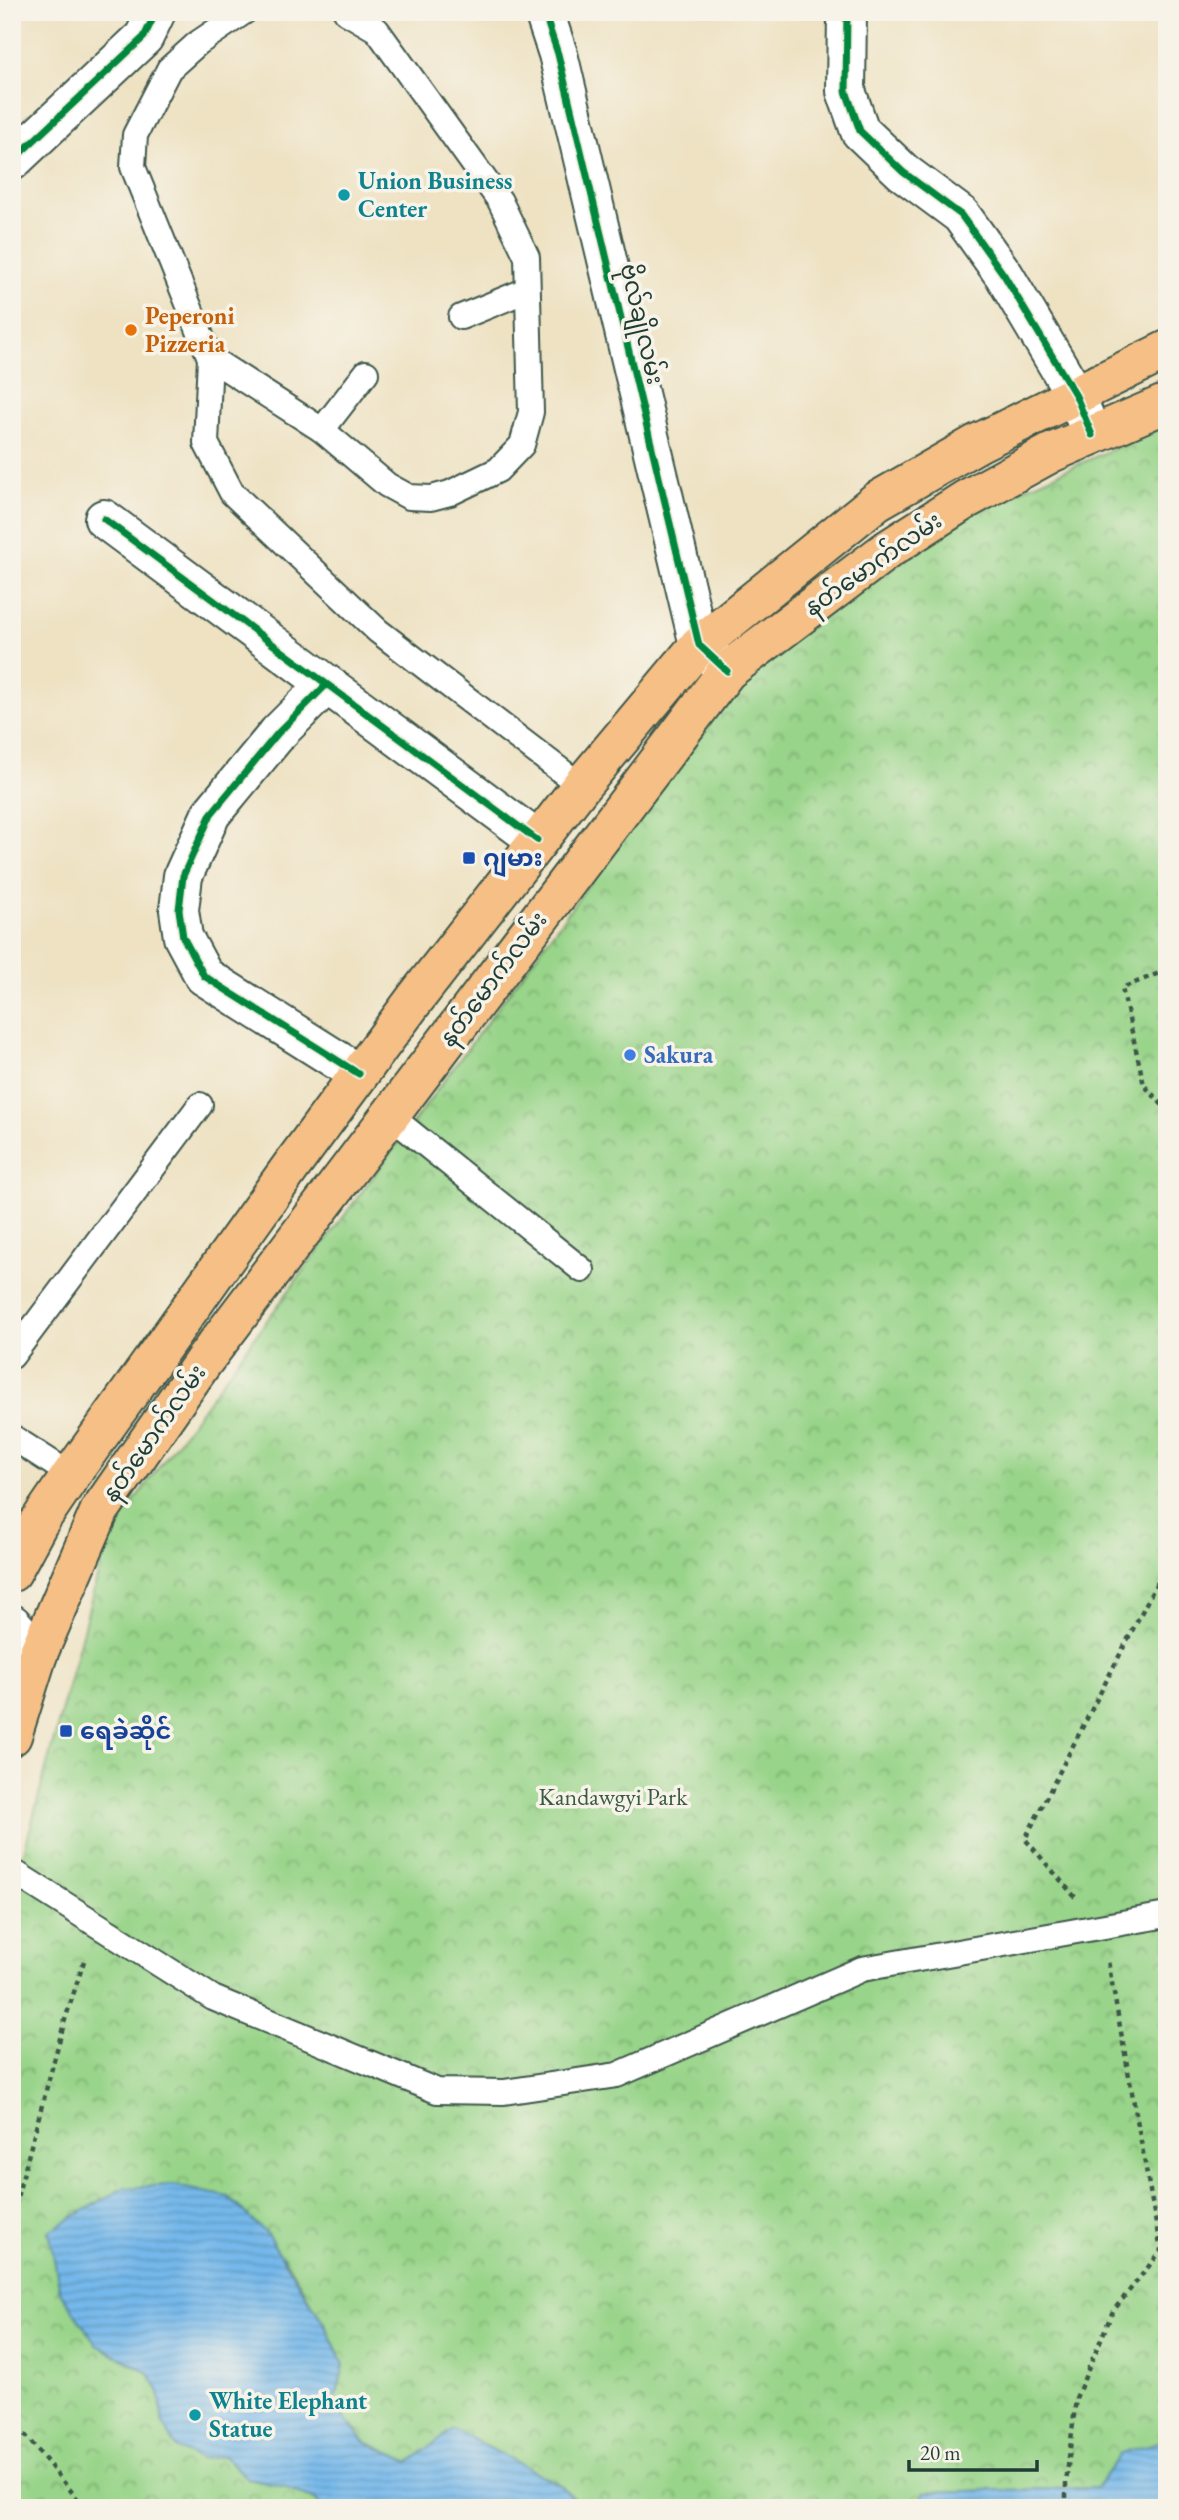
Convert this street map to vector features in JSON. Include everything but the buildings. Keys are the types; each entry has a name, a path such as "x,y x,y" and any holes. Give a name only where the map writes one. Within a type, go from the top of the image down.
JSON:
{"main road":[{"name":"နတ်မောက်လမ်း","path":"12,1572 39,1522 71,1475 359,1074 537,840 699,645 877,501 978,443 1167,349"},
{"name":"နတ်မောက်လမ်း","path":"12,1736 38,1654 100,1510 203,1362 727,671 887,550 965,500 1051,453 1167,403"},
{"path":"581,786 617,816"},
{"path":"290,1168 330,1196"}],"street":[{"name":"ဗိုလ်ချိုလမ်း","path":"544,12 558,54 699,645"},
{"path":"847,12 846,91 860,131 903,172 961,215 1004,275 1076,396 1092,435"},
{"path":"12,161 150,25"},
{"path":"104,519 537,840"},
{"path":"699,645 727,671"},
{"path":"327,685 278,733 211,814 183,876 179,910 183,937 204,976 359,1074"},
{"path":"12,1624 38,1654"}],"lane":[{"path":"244,12 198,43 169,69 135,135 133,167 210,358 206,443 232,493 378,631 581,786"},
{"path":"210,358 322,430 387,485 409,497 431,498 450,493 498,470 522,445 531,412 527,257 500,201 377,30 346,12"},
{"path":"150,25 169,69"},
{"path":"461,317 527,290"},
{"path":"322,430 366,373"},
{"path":"12,1356 200,1105"},
{"path":"389,1115 582,1270"},
{"path":"12,1437 71,1475"},
{"path":"12,1871 213,1997 438,2091 504,2092 617,2075 862,1969 1167,1915"}],"path":[{"path":"1167,970 1122,988 1144,1085 1167,1110"},
{"path":"1066,2508 1066,2483 1076,2398 1113,2311 1161,2251 1102,1928 1025,1839 1167,1563"},
{"path":"12,2216 65,2020 96,1924"},
{"path":"12,2419 85,2508"}],"green space":[{"name":"Kandawgyi Park","path":"1167,425 1167,2441 1121,2453 1096,2488 923,2492 924,2508 581,2508 562,2486 510,2460 409,2462 365,2442 334,2406 344,2365 325,2325 283,2256 97,2345 148,2372 159,2390 163,2424 201,2459 224,2456 248,2479 282,2486 317,2501 320,2508 12,2508 12,1897 108,1536 743,675 973,511"}],"water":[{"path":"172,2185 228,2197 267,2234 325,2325 344,2365 334,2406 365,2442 409,2462 453,2429 562,2486 581,2508 320,2508 317,2501 282,2486 248,2479 224,2456 201,2459 177,2449 163,2423 159,2390 148,2372 97,2345 60,2292 49,2231 123,2188"},
{"path":"1165,2440 1167,2508 924,2508 923,2492 1096,2488 1121,2453"}],"cycle path":[{"path":"12,161 144,37 156,12"},
{"path":"544,12 558,54 699,645 727,671"},
{"path":"847,12 846,91 860,131 903,172 961,215 1004,275 1076,396 1092,435"},
{"path":"104,519 537,840"},
{"path":"326,685 278,733 211,814 183,876 179,910 183,937 204,976 359,1074"}],"place":[{"name":"Union Business Center","path":"344,195"},
{"name":"Peperoni Pizzeria","path":"131,330"},
{"name":"ဂျမား","path":"469,858"},
{"name":"Sakura","path":"630,1055"},
{"name":"ရေခဲဆိုင်","path":"66,1731"},
{"name":"White Elephant Statue","path":"195,2415"}]}
